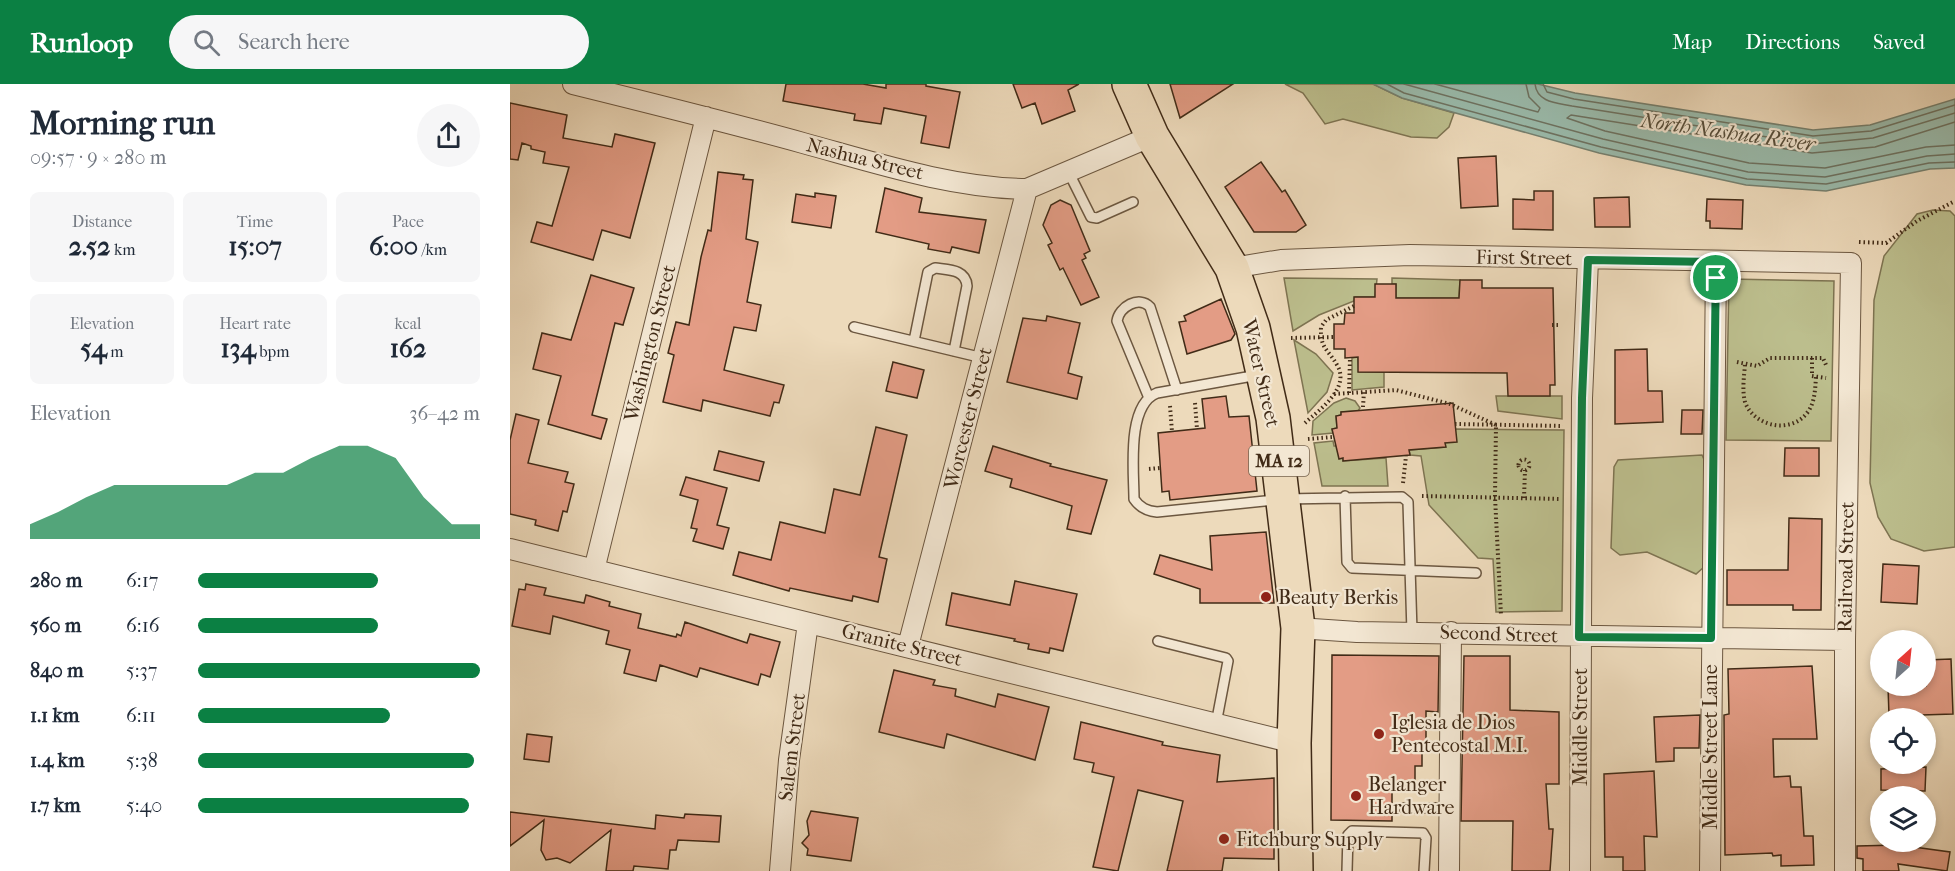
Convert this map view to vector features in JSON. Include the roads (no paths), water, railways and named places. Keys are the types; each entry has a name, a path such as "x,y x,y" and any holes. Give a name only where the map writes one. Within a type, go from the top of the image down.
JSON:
{"highway":[{"name":"Water Street","path":"1129,84 1152,136 1232,268 1253,328 1274,418 1298,628 1294,743 1296,871"}],"street":[{"name":"Nashua Street","path":"573,84 929,175 991,187 1028,189 1152,136"},
{"name":"Washington Street","path":"594,570 706,117"},
{"name":"Worcester Street","path":"908,646 1028,189"},
{"name":"First Street","path":"1232,268 1281,260 1410,255 1851,263"},
{"name":"Middle Street","path":"1580,871 1579,637 1582,398 1588,260"},
{"name":"Middle Street Lane","path":"1710,871 1716,262"},
{"name":"Railroad Street","path":"1845,871 1845,640 1851,263"},
{"name":"Granite Street","path":"510,549 1294,743"},
{"name":"Salem Street","path":"780,871 789,760 808,623"},
{"name":"Second Street","path":"1298,628 1357,632 1451,632 1579,637 1845,640"},
{"path":"1449,871 1451,632"}],"lane":[{"path":"1069,173 1091,218 1097,218 1132,202"},
{"path":"914,341 928,272 934,268 961,273 966,278 967,286 954,351"},
{"path":"1173,390 1150,307 1145,302 1139,301 1124,307 1118,314 1118,321 1149,398 1138,422 1133,441 1134,499 1142,508 1157,512 1284,499 1345,496 1401,497 1408,502 1412,632"},
{"path":"855,327 983,358"},
{"path":"1149,398 1173,390 1264,375"},
{"path":"1345,496 1348,565 1357,570 1476,573"},
{"path":"1158,641 1226,658 1228,661 1216,724"},
{"path":"1404,808 1450,808"},
{"path":"1347,871 1348,836 1352,831 1423,833 1426,838 1424,871"}],"water":[{"name":"North Nashua River","path":"1373,84 1538,84 1575,93 1813,130 1870,125 1955,99 1955,168 1930,169 1826,191 1746,185 1599,153 1402,98"}],"place":[{"name":"Beauty Berkis","path":"1266,597"},
{"name":"Iglesia de Dios Pentecostal M.I.","path":"1379,734"},
{"name":"Belanger Hardware","path":"1356,796"},
{"name":"Fitchburg Supply","path":"1224,839"}]}
